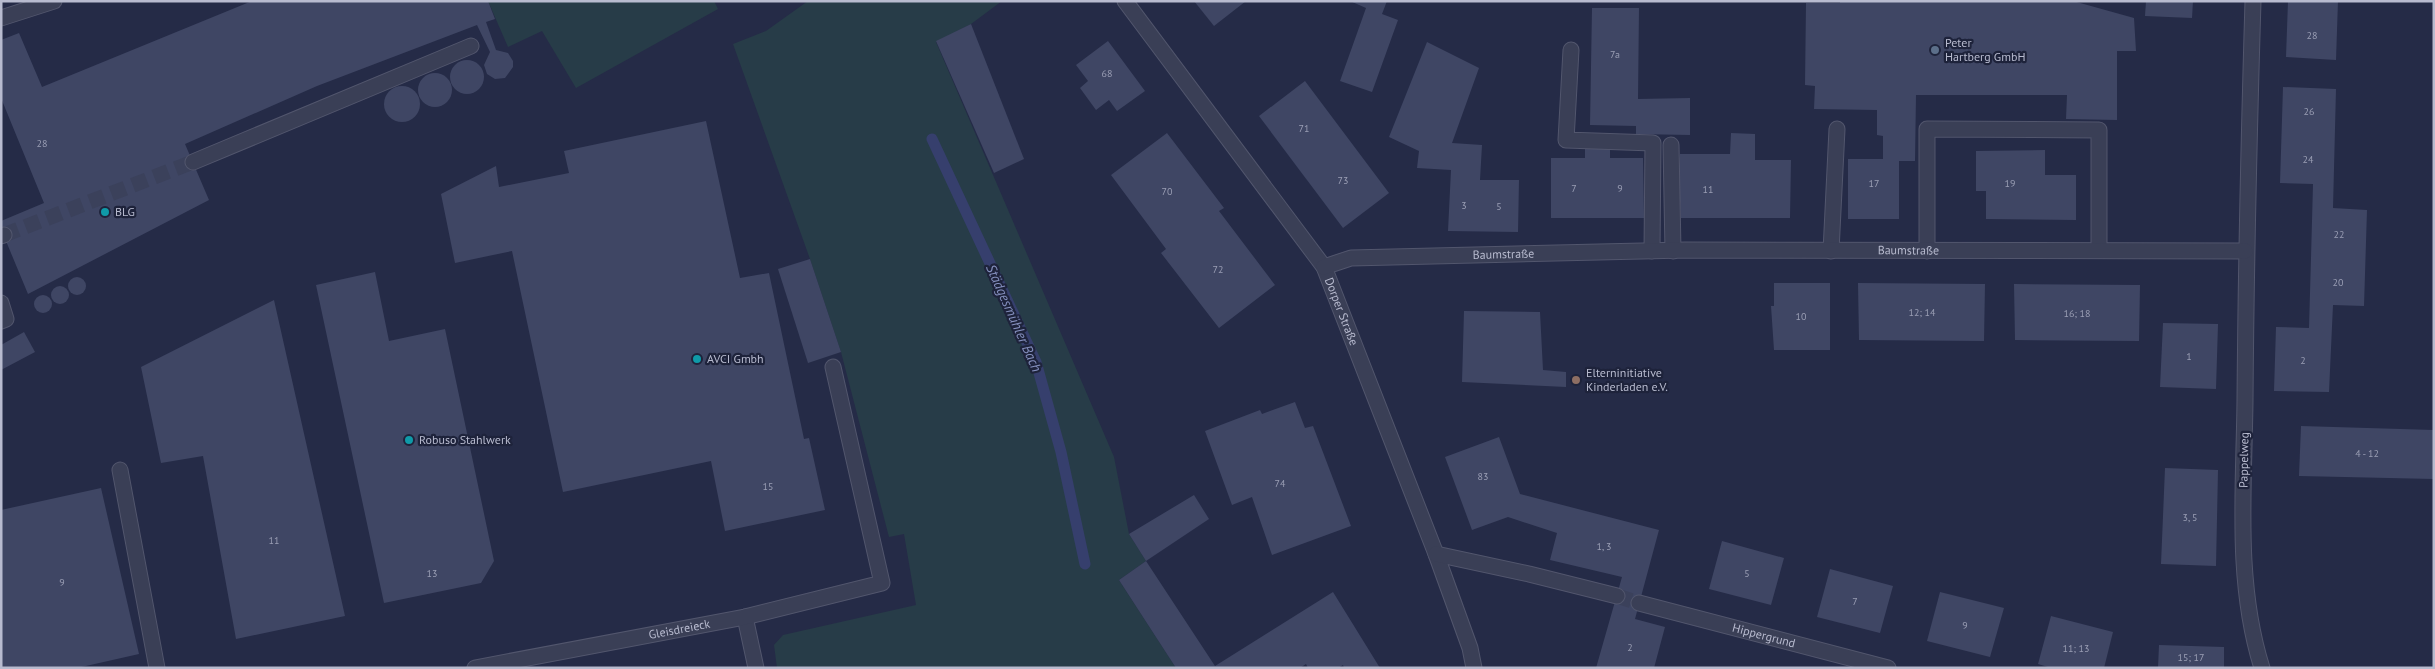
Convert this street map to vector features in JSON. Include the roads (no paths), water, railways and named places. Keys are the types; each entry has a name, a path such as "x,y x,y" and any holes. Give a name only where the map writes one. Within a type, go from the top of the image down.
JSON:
{"street":[{"path":"1,18 54,1"},
{"name":"Dorper Straße","path":"1125,1 1324,267 1436,554 1470,648 1474,668"},
{"path":"2245,251 2253,1"},
{"path":"193,162 471,46"},
{"path":"1571,50 1566,140 1653,143 1652,251"},
{"path":"1831,251 1836,129"},
{"path":"1927,251 1927,130 2099,130 2099,250"},
{"path":"1671,144 1673,250"},
{"name":"Baumstraße","path":"1324,267 1351,258 1673,250 2245,251"},
{"name":"Pappelweg","path":"2245,251 2244,557 2249,618 2262,668"},
{"path":"1,303 6,319 1,321"},
{"name":"Gleisdreieck","path":"475,668 745,617 882,583 833,366"},
{"path":"120,470 157,668"},
{"path":"1436,554 1529,574 1617,596"},
{"name":"Hippergrund","path":"1639,603 1888,668"},
{"path":"745,617 756,668"}],"waterway":[{"name":"Städgesmühler Bach","path":"932,139 1036,362 1061,452 1085,564"}],"tunnel":[{"path":"4,235 193,162"},
{"path":"1617,596 1639,603"}],"place":[{"name":"Peter Hartberg GmbH","path":"1935,50"},
{"name":"BLG","path":"105,212"},
{"name":"AVCI Gmbh","path":"697,359"},
{"name":"Elterninitiative Kinderladen e.V.","path":"1576,380"},
{"name":"Robuso Stahlwerk","path":"409,440"}]}
